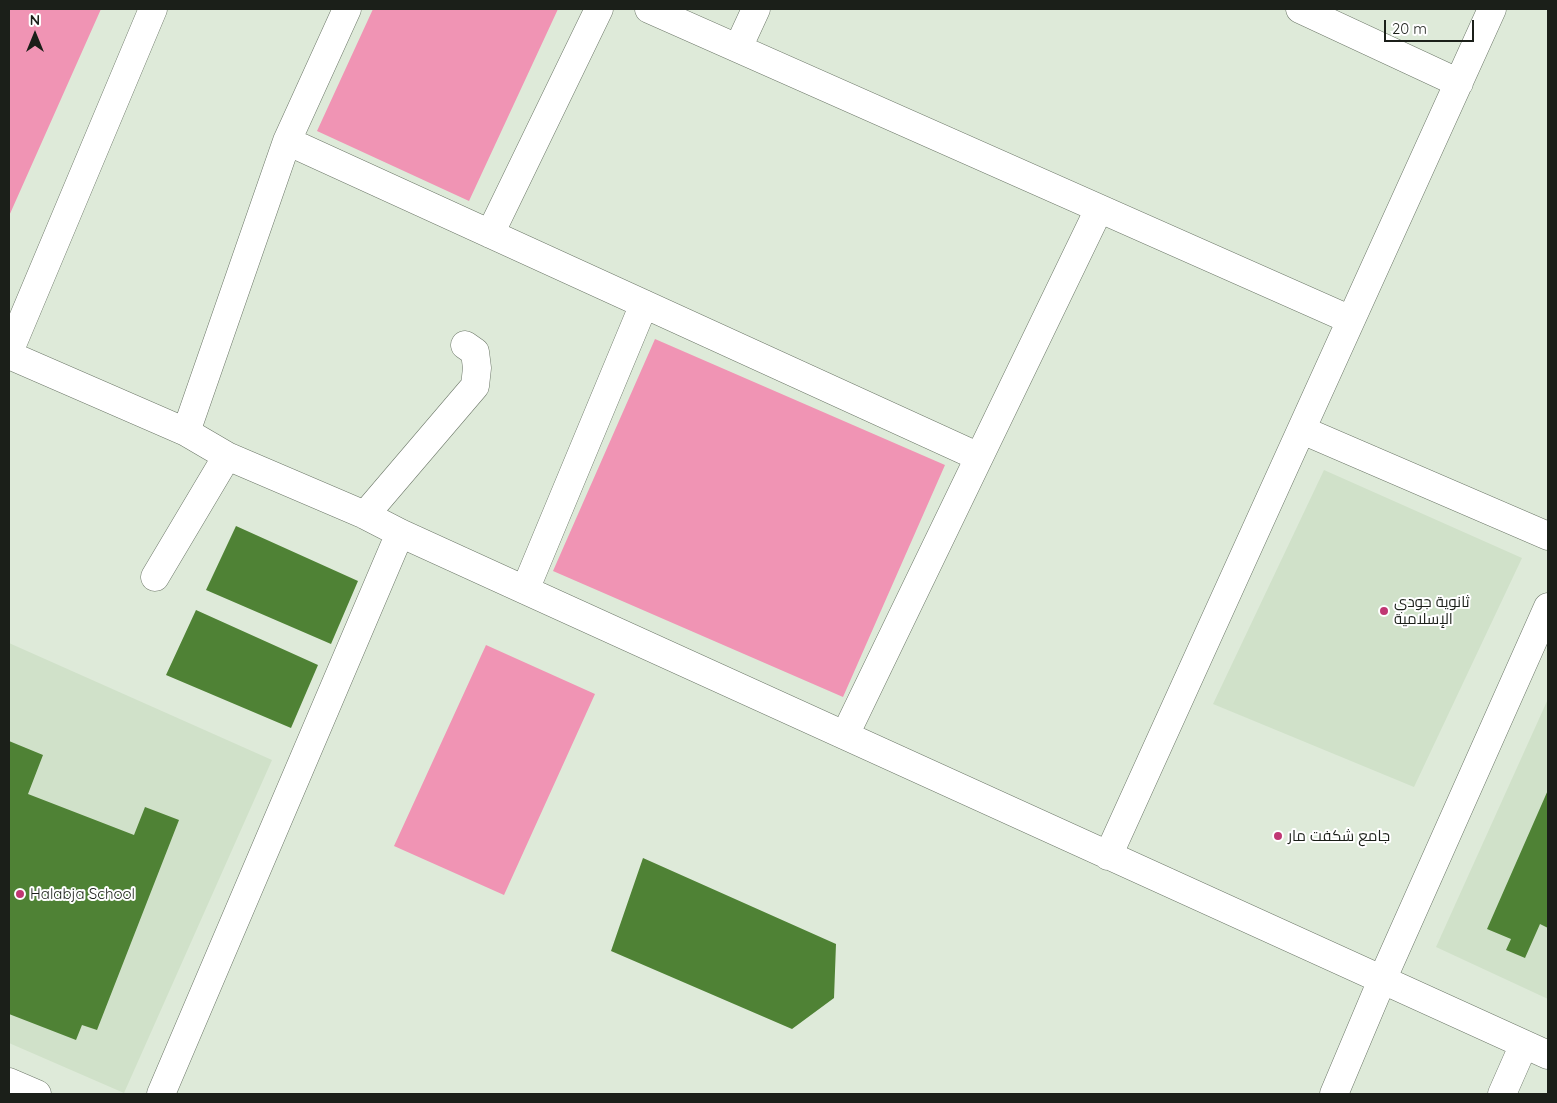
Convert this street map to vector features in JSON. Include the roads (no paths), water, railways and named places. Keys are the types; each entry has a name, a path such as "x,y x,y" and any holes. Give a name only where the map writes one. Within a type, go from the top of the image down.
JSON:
{"street":[{"path":"153,9 9,354 186,432 227,456 365,515 400,533 1548,1055"},
{"path":"186,432 287,141 347,9"},
{"path":"490,234 599,9"},
{"path":"649,9 1351,320"},
{"path":"738,48 756,9"},
{"path":"1301,9 1459,83"},
{"path":"1108,856 1492,9"},
{"path":"287,141 979,457"},
{"path":"845,735 1099,209"},
{"path":"525,590 644,304"},
{"path":"365,515 475,386 477,368 475,352 465,345"},
{"path":"1302,430 1548,536"},
{"path":"155,577 227,456"},
{"path":"161,1094 400,533"},
{"path":"1334,1094 1382,980 1548,607"},
{"path":"1502,1094 1524,1044"},
{"path":"9,1082 37,1094"}],"place":[{"name":"ثانوية جودي الإسلامية","path":"1384,611"},
{"name":"جامع شكفت مار","path":"1278,836"},
{"name":"Halabja School","path":"20,894"}]}
